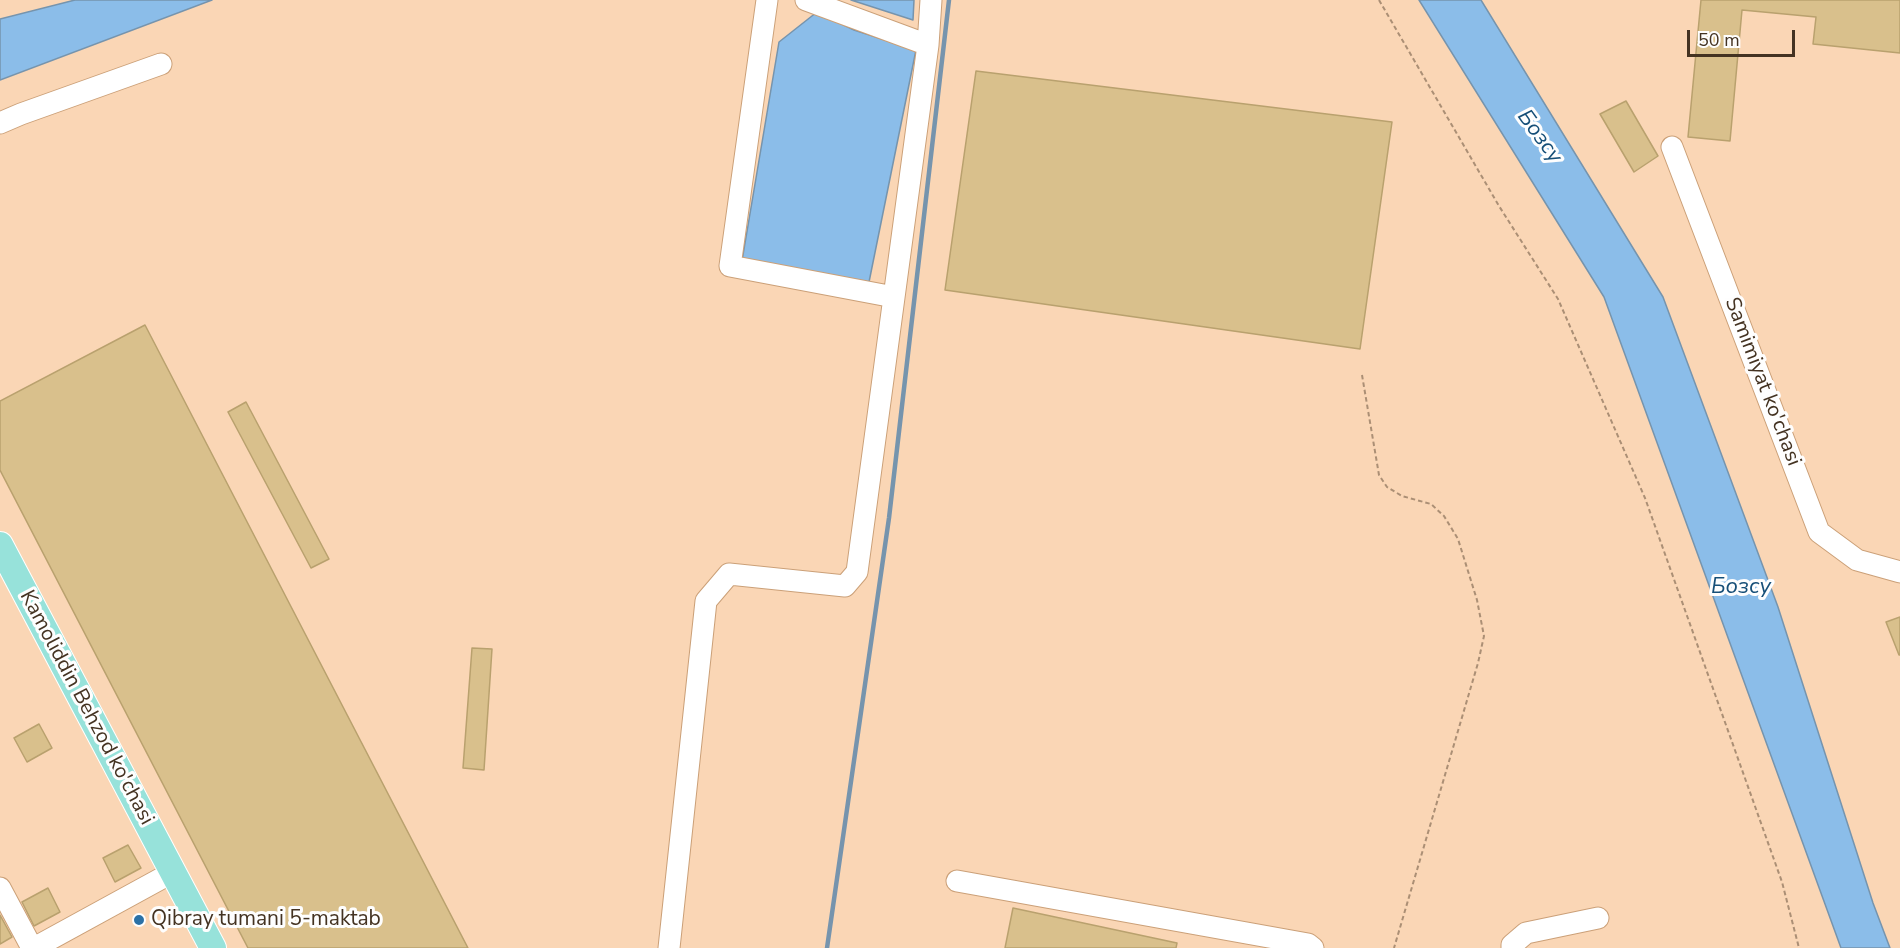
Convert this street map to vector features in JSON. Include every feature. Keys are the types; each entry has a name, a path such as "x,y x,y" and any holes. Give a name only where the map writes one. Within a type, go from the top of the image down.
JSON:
{"main road":[{"name":"Kamoliddin Behzod ko'chasi","path":"0,545 213,948"}],"street":[{"path":"767,0 730,266 894,297"},
{"path":"806,0 928,45"},
{"path":"669,948 706,601 729,574 845,586 857,572 928,45 931,0"},
{"path":"0,123 161,64"},
{"name":"Samimiyat ko'chasi","path":"1671,147 1819,532 1857,560 1900,572"},
{"path":"0,888 33,948 173,872"},
{"path":"957,881 1308,944 1313,948"},
{"path":"1512,948 1512,945 1526,933 1598,918"}],"path":[{"path":"1379,0 1499,206 1558,299 1645,498 1782,882 1799,948"},
{"path":"1362,375 1379,475 1387,488 1402,496 1431,504 1444,516 1458,539 1477,600 1484,636 1394,948"}],"water":[{"path":"75,0 212,0 0,80 0,19"},
{"path":"851,0 914,0 913,20"},
{"name":"Бозсу","path":"1419,0 1481,0 1663,297 1778,607 1873,903 1890,948 1841,948 1604,297"},
{"path":"817,12 854,30 916,50 868,287 742,261 779,42"}],"building":[{"path":"1701,0 1900,0 1900,53 1813,44 1816,17 1742,10 1730,141 1688,137"},
{"path":"976,71 1392,122 1360,349 945,290"},
{"path":"1626,101 1658,156 1634,172 1600,114"},
{"path":"145,325 468,948 248,948 0,470 0,401"},
{"path":"246,402 329,559 311,568 228,412"},
{"path":"1900,617 1900,655 1899,655 1886,622"},
{"path":"472,648 492,649 484,770 463,768"},
{"path":"39,724 52,748 27,762 14,738"},
{"path":"128,845 141,868 115,882 103,858"},
{"path":"48,888 60,912 34,926 22,902"},
{"path":"1013,908 1177,943 1176,948 1005,948"},
{"path":"0,915 12,937 0,944"}],"waterway":[{"path":"827,948 889,518 949,0"}],"place":[{"name":"Qibray tumani 5-maktab","path":"139,920"}]}
